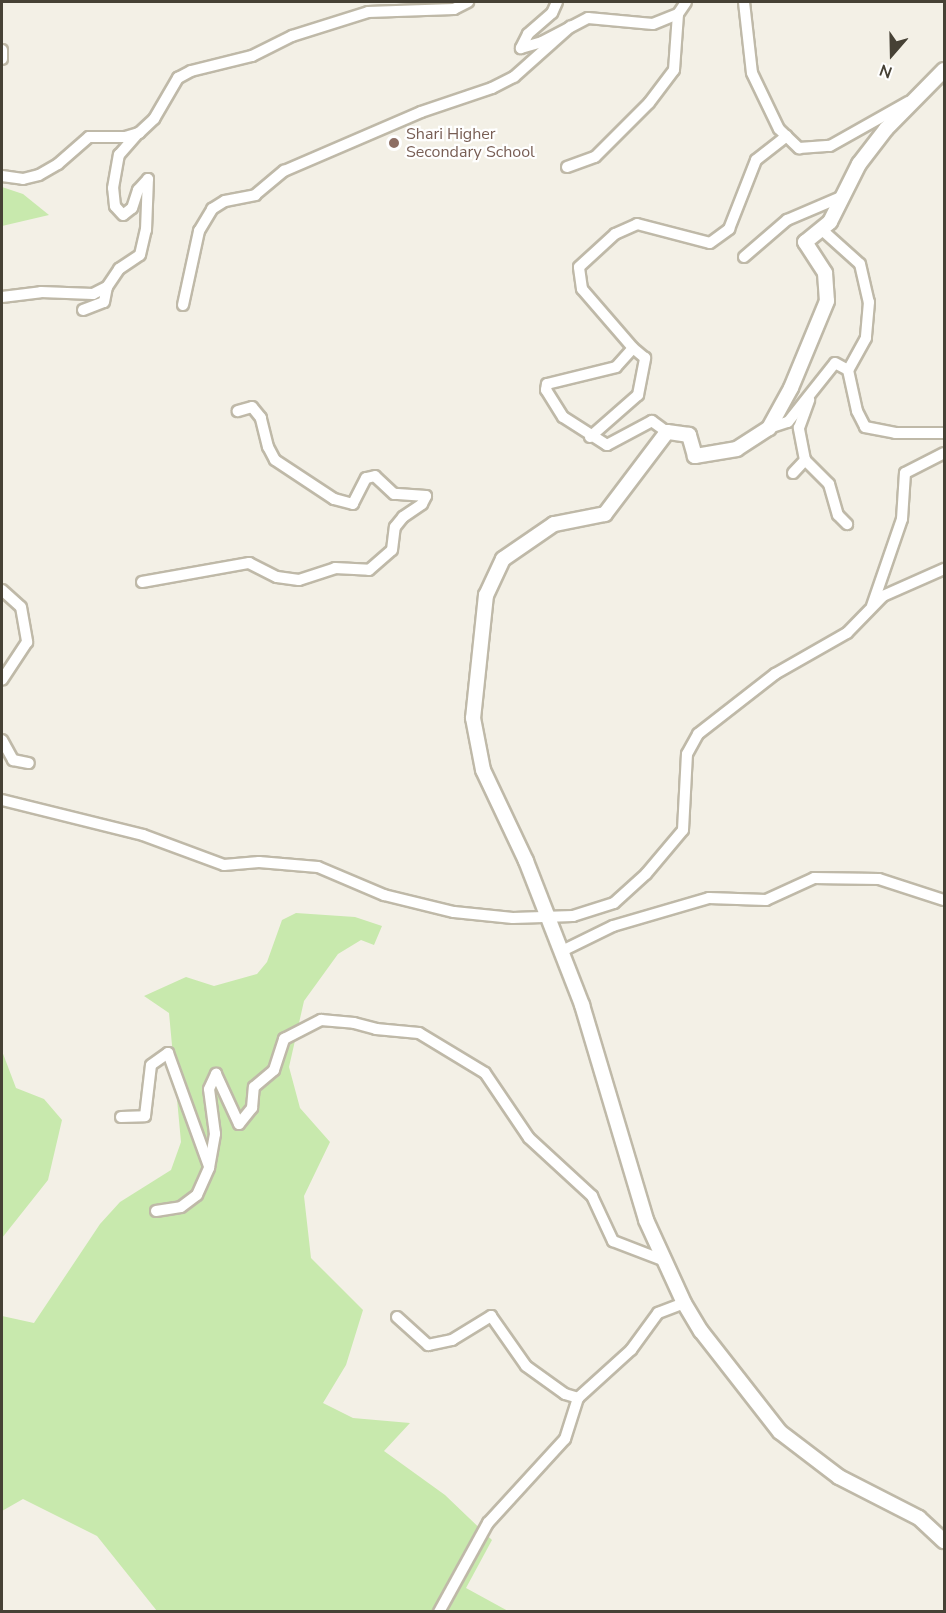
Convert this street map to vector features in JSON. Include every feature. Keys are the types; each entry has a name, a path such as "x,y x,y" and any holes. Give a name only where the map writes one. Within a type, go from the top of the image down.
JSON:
{"street":[{"path":"83,310 104,302 107,287 119,269 140,255 146,230 148,179 138,190 132,208 123,215 115,206 113,188 119,155 154,119 178,78 191,70 252,57 292,36 368,12 454,9 468,2"},
{"path":"557,2 552,13 528,34 521,48 542,42 588,18 653,24 678,14"},
{"path":"567,167 595,158 620,135 674,70 678,14 686,2"},
{"path":"744,2 752,73 779,129 799,148 830,146 921,94"},
{"path":"183,305 198,231 212,209 225,201 255,195 295,166 421,112 499,84 556,43 571,26"},
{"path":"2,50 2,59"},
{"path":"769,428 791,388 827,301 825,273 805,242 830,222 859,165 886,129 945,70"},
{"path":"2,176 23,179 39,175 58,164 88,137 125,137 139,133"},
{"path":"590,437 602,423 638,395 645,358 633,348 582,289 579,267 615,234 637,224 710,243 729,229 756,160 787,136"},
{"path":"744,257 787,220 821,209 844,195"},
{"path":"821,229 860,264 869,302 866,338 848,370 857,411 865,426 896,433 945,433"},
{"path":"2,297 40,292 93,294 107,287"},
{"path":"633,348 616,368 546,384 562,417 590,437 608,445 652,421 667,432 689,435 695,456 737,450 769,428 788,422 835,363 848,370"},
{"path":"816,386 799,428 805,460 829,484 838,515 847,524"},
{"path":"142,582 249,562 277,577 299,580 335,568 369,570 392,550 395,527 403,517 422,504 426,496 394,494 375,476 366,478 353,504 334,499 275,460 261,418 252,408 238,411"},
{"path":"667,432 605,514 554,524 503,559 486,595 472,718 483,770 526,861 582,1005 646,1220 684,1303 701,1331 780,1432 839,1477 919,1518 945,1541"},
{"path":"871,608 902,519 905,473 945,453"},
{"path":"793,473 805,460"},
{"path":"2,800 143,835 224,865 259,862 318,867 417,904 486,916 547,918 573,916 614,903 646,874 683,830 687,754 698,734 776,674 847,633 883,596 945,569"},
{"path":"2,590 21,607 27,642 2,680"},
{"path":"2,740 13,760 29,764"},
{"path":"560,952 613,926 709,898 766,900 813,878 879,879 945,900"},
{"path":"156,1211 181,1207 197,1195 209,1168 215,1134 209,1089 216,1074 239,1124 252,1107 254,1087 274,1070 284,1039 321,1020 419,1033 494,1083 529,1138 592,1196 613,1241 665,1261"},
{"path":"121,1117 145,1116 151,1065 168,1053 209,1168"},
{"path":"439,1611 488,1523 565,1439 578,1398 631,1350 658,1313 684,1303"},
{"path":"397,1317 428,1345 452,1340 491,1316 526,1366 565,1394 578,1398"}],"green space":[{"path":"2,187 23,194 49,215 2,226"},
{"path":"296,913 355,917 382,926 374,945 361,940 338,954 304,1001 289,1067 300,1108 330,1142 304,1196 311,1258 363,1310 346,1365 323,1403 353,1418 410,1423 384,1451 445,1495 492,1540 466,1588 508,1611 157,1611 97,1536 23,1499 2,1511 2,1316 34,1323 100,1224 120,1202 171,1170 181,1142 169,1013 144,996 186,977 214,986 257,974 267,962 282,920"},
{"path":"2,1051 16,1088 44,1099 62,1120 48,1180 2,1238"}],"place":[{"name":"Shari Higher Secondary School","path":"394,143"}]}
